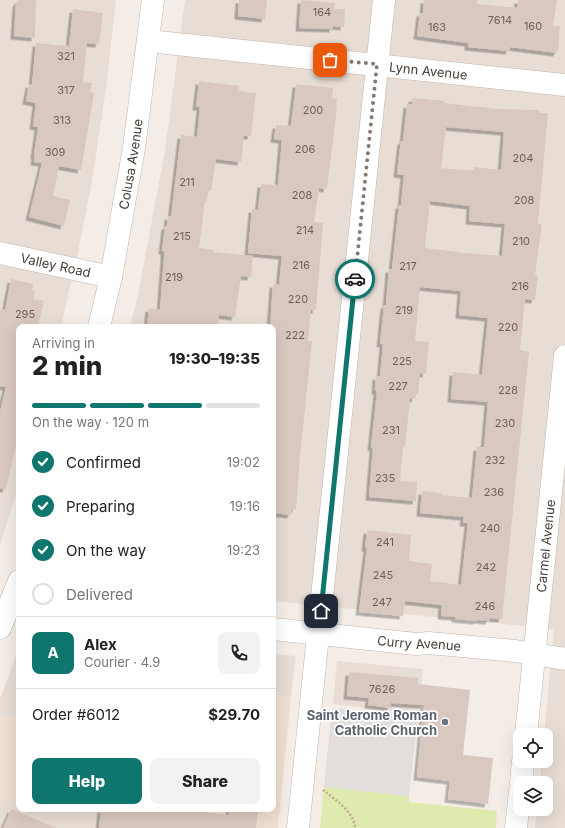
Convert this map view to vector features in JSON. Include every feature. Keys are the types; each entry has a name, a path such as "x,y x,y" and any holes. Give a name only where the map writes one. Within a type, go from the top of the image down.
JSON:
{"street":[{"name":"Colusa Avenue","path":"100,324 111,278 134,148 153,0"},
{"path":"298,828 384,0"},
{"name":"Lynn Avenue","path":"148,41 565,85"},
{"name":"Valley Road","path":"0,252 111,278"},
{"name":"Carmel Avenue","path":"527,728 565,356"},
{"path":"0,628 16,593"},
{"name":"Curry Avenue","path":"276,629 416,644 429,643 565,658"},
{"path":"516,828 517,816"}],"path":[{"path":"302,788 323,790 347,810 355,824 355,828"}],"shaded area":[{"path":"0,0 116,0 106,89 92,181 62,324 16,324 16,494 0,545"},
{"path":"185,0 565,0 565,828 535,828 536,816 553,816 553,776 541,776 541,768 553,768 553,728 545,728 554,629 276,601 276,324 131,324 138,295 165,150"},
{"path":"276,654 296,656 291,697 276,695"},
{"path":"16,655 16,716 0,715 0,699"},
{"path":"337,661 423,669 419,714 333,704"},
{"path":"276,695 291,697 278,828 99,828 101,812 276,812"},
{"path":"332,708 418,716 409,796 324,787"},
{"path":"0,715 16,716 16,799 0,797"},
{"path":"0,797 16,799 16,812 101,812 99,828 0,828"}],"green space":[{"path":"324,787 409,796 409,802 497,811 496,828 320,828"}],"building":[{"path":"18,0 36,0 35,38 14,36 16,3"},
{"path":"239,0 267,0 265,19 238,16"},
{"path":"301,0 335,3 334,9 345,9 344,27 333,26 333,29 299,28"},
{"path":"424,0 477,0 477,4 517,8 518,0 557,0 553,26 560,26 558,51 557,53 510,47 509,51 468,47 468,43 417,36 420,13 423,13"},
{"path":"73,9 103,13 99,44 87,43 83,82 92,83 90,92 94,93 81,170 59,166 53,196 70,200 64,226 29,217 42,163 34,162 38,127 33,126 36,103 26,101 29,84 32,85 36,43 69,46"},
{"path":"199,81 239,86 238,91 256,93 251,136 244,136 241,162 216,159 211,191 208,191 207,201 205,201 199,248 214,250 213,252 253,256 251,277 241,276 235,317 219,315 218,324 147,324 149,308 160,310 164,257 164,251 162,251 165,226 167,226 168,216 171,217 181,135 197,137 200,107 196,107"},
{"path":"296,84 333,88 332,98 337,99 337,108 327,189 319,188 314,222 323,223 316,310 311,310 308,341 312,341 296,509 292,509 291,515 276,513 276,324 270,324 273,284 279,285 282,256 248,253 252,209 258,210 261,184 278,185 282,140 274,139 276,125 291,126"},
{"path":"412,98 499,109 539,110 539,113 548,113 538,224 542,224 535,275 538,276 535,300 525,299 520,350 529,352 502,619 490,618 489,621 477,621 455,619 455,617 441,616 442,605 405,601 403,616 359,612 367,548 365,548 367,530 411,535 409,561 432,564 430,581 461,585 468,523 463,523 464,517 420,513 422,491 472,498 477,447 484,447 488,402 451,399 453,372 482,375 488,318 459,315 461,291 420,287 415,341 429,342 426,374 420,373 418,394 416,394 415,399 410,398 400,481 417,482 416,501 369,497 373,448 371,447 377,391 375,391 376,376 380,377 383,344 380,344 384,305 386,305 389,269 392,269 404,175 397,174 401,141 403,141 407,104 412,105","holes":["446,127 504,132 501,170 474,167 474,171 441,168","430,201 470,206 469,221 505,224 502,256 425,248"]},
{"path":"11,279 33,284 32,290 35,290 33,299 44,301 39,324 16,324 16,446 6,489 0,488 0,412 6,387 0,386 0,309 5,310"},
{"name":"Saint Jerome Roman Catholic Church","path":"349,672 418,678 418,684 470,690 463,755 493,758 488,804 448,799 450,781 417,777 424,705 391,703 391,708 368,705 369,698 347,696"},
{"path":"11,809 56,828 3,828"},
{"path":"101,812 202,812 229,815 229,812 258,812 256,828 99,828"}],"way so far":[{"path":"330,60 377,64 355,279"}],"place":[{"name":"Saint Jerome Roman Catholic Church","path":"445,722"}],"route":[{"path":"321,611 355,279"}]}
